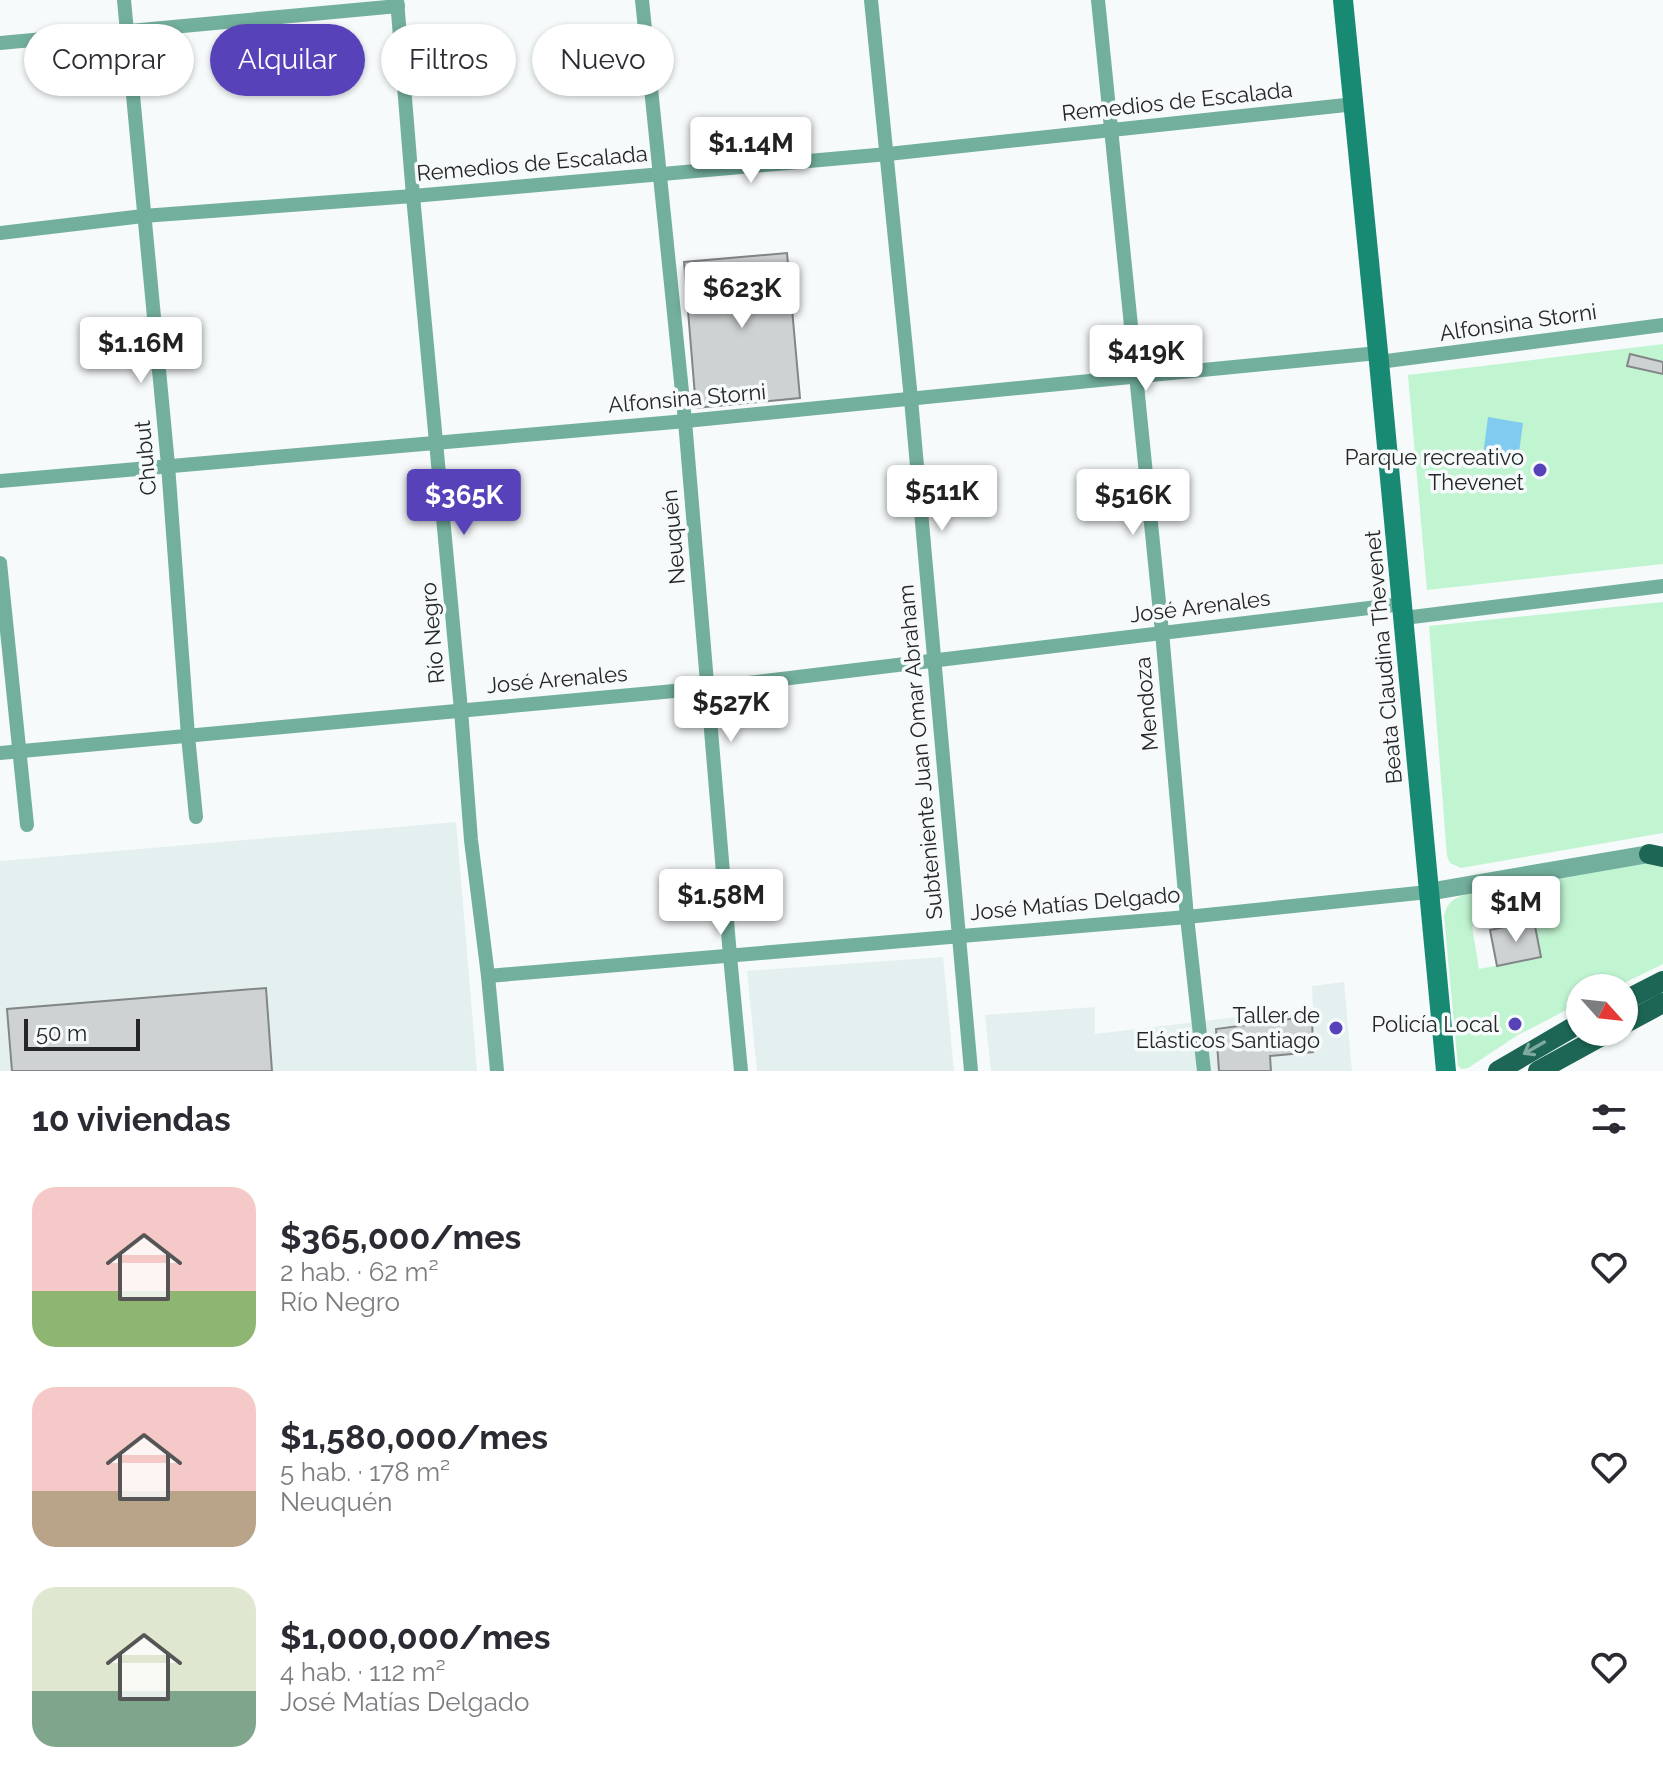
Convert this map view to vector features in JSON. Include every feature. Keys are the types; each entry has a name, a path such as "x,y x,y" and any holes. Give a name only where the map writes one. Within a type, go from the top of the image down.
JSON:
{"main road":[{"name":"Beata Claudina Thevenet","path":"1343,0 1446,1071"},
{"path":"1638,994 1663,981"},
{"path":"1638,1016 1663,1003"},
{"path":"1498,1071 1566,1031"},
{"path":"1538,1071 1584,1046"}],"street":[{"name":"Chubut","path":"124,0 126,24"},
{"name":"Neuquén","path":"642,0 685,421 741,1071"},
{"name":"Subteniente Juan Omar Abraham","path":"871,0 911,399 971,1071"},
{"name":"Mendoza","path":"1098,0 1204,1071"},
{"path":"194,25 398,3"},
{"name":"Río Negro","path":"398,3 471,840 497,1071"},
{"path":"0,43 24,41"},
{"name":"Chubut","path":"133,96 168,465 196,817"},
{"name":"Remedios de Escalada","path":"0,233 143,216 413,196 888,154 1355,104"},
{"name":"Alfonsina Storni","path":"0,481 685,421 1136,375 1379,358 1663,325"},
{"path":"0,563 27,825"},
{"name":"José Arenales","path":"0,753 707,688 1162,632 1663,586"},
{"name":"José Matías Delgado","path":"488,976 1187,917 1428,892 1658,854"}],"shaded area":[{"path":"456,822 477,1071 0,1071 0,861"},
{"path":"943,957 954,1071 757,1071 747,971"},
{"path":"1344,982 1352,1071 991,1071 985,1015 1095,1007 1095,1034 1313,1008 1312,986"}],"green space":[{"name":"Parque recreativo Thevenet","path":"1663,344 1663,564 1427,590 1408,375"},
{"path":"1663,602 1663,833 1461,868 1450,863 1429,626"},
{"path":"1650,862 1663,866 1663,964 1638,976 1566,974 1566,1010 1462,1069 1458,1066 1444,916 1447,907 1458,897","holes":["1532,915 1540,957 1479,969 1472,926"]}],"water":[{"path":"1488,417 1523,423 1518,460 1483,455"}],"building":[{"path":"787,253 800,398 696,408 684,262"},
{"path":"1630,354 1663,362 1663,374 1627,366"},
{"path":"1534,921 1541,957 1497,966 1490,930"},
{"path":"266,988 272,1071 12,1071 7,1009"},
{"path":"1312,1016 1313,1052 1270,1056 1271,1071 1219,1071 1216,1029"}],"place":[{"name":"Parque recreativo Thevenet","path":"1540,470"},
{"name":"Policía Local","path":"1515,1024"},
{"name":"Taller de Elásticos Santiago","path":"1336,1028"}]}
